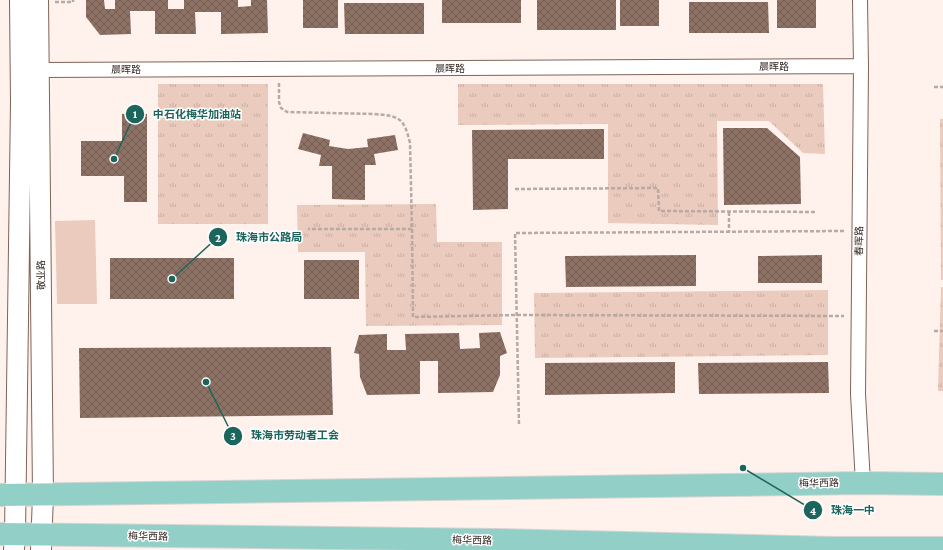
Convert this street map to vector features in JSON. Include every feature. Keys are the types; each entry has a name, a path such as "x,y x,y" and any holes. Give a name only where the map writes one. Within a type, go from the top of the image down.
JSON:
{"main road":[{"path":"10,539 8,496 21,103 20,0"},
{"name":"敬业路","path":"38,0 43,496 41,542"},
{"name":"梅华西路","path":"8,496 862,483 943,484"},
{"name":"梅华西路","path":"10,539 41,542 495,540 833,548 943,548"}],"street":[{"name":"春晖路","path":"860,0 861,66 858,394 862,483"},
{"name":"晨晖路","path":"39,70 861,66"}],"path":[{"path":"279,69 279,102 281,108 287,112 388,115 402,121 407,130 410,143 413,317 516,315 858,316"},
{"path":"934,87 943,87"},
{"path":"516,189 658,188 659,211 817,212"},
{"path":"729,212 729,232"},
{"path":"308,229 412,229"},
{"path":"519,424 515,233 859,231"},
{"path":"934,331 943,331"}],"green space":[{"path":"158,84 268,84 268,224 158,224"},
{"path":"458,84 823,84 825,154 803,153 769,121 717,121 718,225 608,223 608,124 458,125"},
{"path":"940,119 943,119 943,280 941,280"},
{"path":"436,204 437,242 502,242 502,325 366,326 365,252 298,252 297,205"},
{"path":"95,220 97,304 57,304 55,221"},
{"path":"941,287 943,287 943,391 938,391"},
{"path":"828,290 828,355 535,358 534,293"}],"building":[{"path":"86,0 104,0 105,9 115,9 115,0 168,0 168,9 184,9 184,0 238,0 238,7 251,6 251,0 267,0 268,33 221,34 221,12 195,12 196,34 155,34 155,11 130,11 131,34 100,35 86,17"},
{"path":"303,0 338,0 338,28 303,28"},
{"path":"442,0 521,0 521,23 442,23"},
{"path":"537,0 616,0 616,30 537,30"},
{"path":"620,0 659,0 659,26 620,26"},
{"path":"777,0 816,0 816,28 777,28"},
{"path":"689,2 768,2 769,33 689,33"},
{"path":"344,3 424,3 424,34 345,34"},
{"path":"122,114 147,114 147,202 124,202 124,176 81,176 81,141 122,141"},
{"path":"723,128 767,128 800,157 801,204 724,205"},
{"path":"604,129 604,159 508,159 508,209 473,210 472,130"},
{"path":"303,133 330,140 329,146 348,149 368,147 367,139 395,135 398,150 374,154 376,165 365,165 365,200 332,199 332,166 319,166 321,155 298,149"},
{"path":"696,255 696,286 566,287 565,256"},
{"path":"822,255 822,283 758,283 758,256"},
{"path":"110,258 234,258 234,299 110,299"},
{"path":"304,260 359,260 359,299 304,299"},
{"path":"500,332 507,353 500,356 500,375 493,392 438,393 438,361 420,361 420,394 367,395 360,377 359,354 354,353 359,335 387,334 387,350 406,350 405,334 459,333 460,349 480,348 479,333"},
{"path":"331,347 333,415 80,418 79,348"},
{"path":"675,362 675,393 545,395 545,363"},
{"path":"828,362 829,393 699,394 698,363"}],"place":[{"name":"中石化梅华加油站","path":"114,159"},
{"name":"珠海市公路局","path":"172,279"},
{"name":"珠海市劳动者工会","path":"206,382"},
{"name":"珠海一中","path":"743,468"}]}
